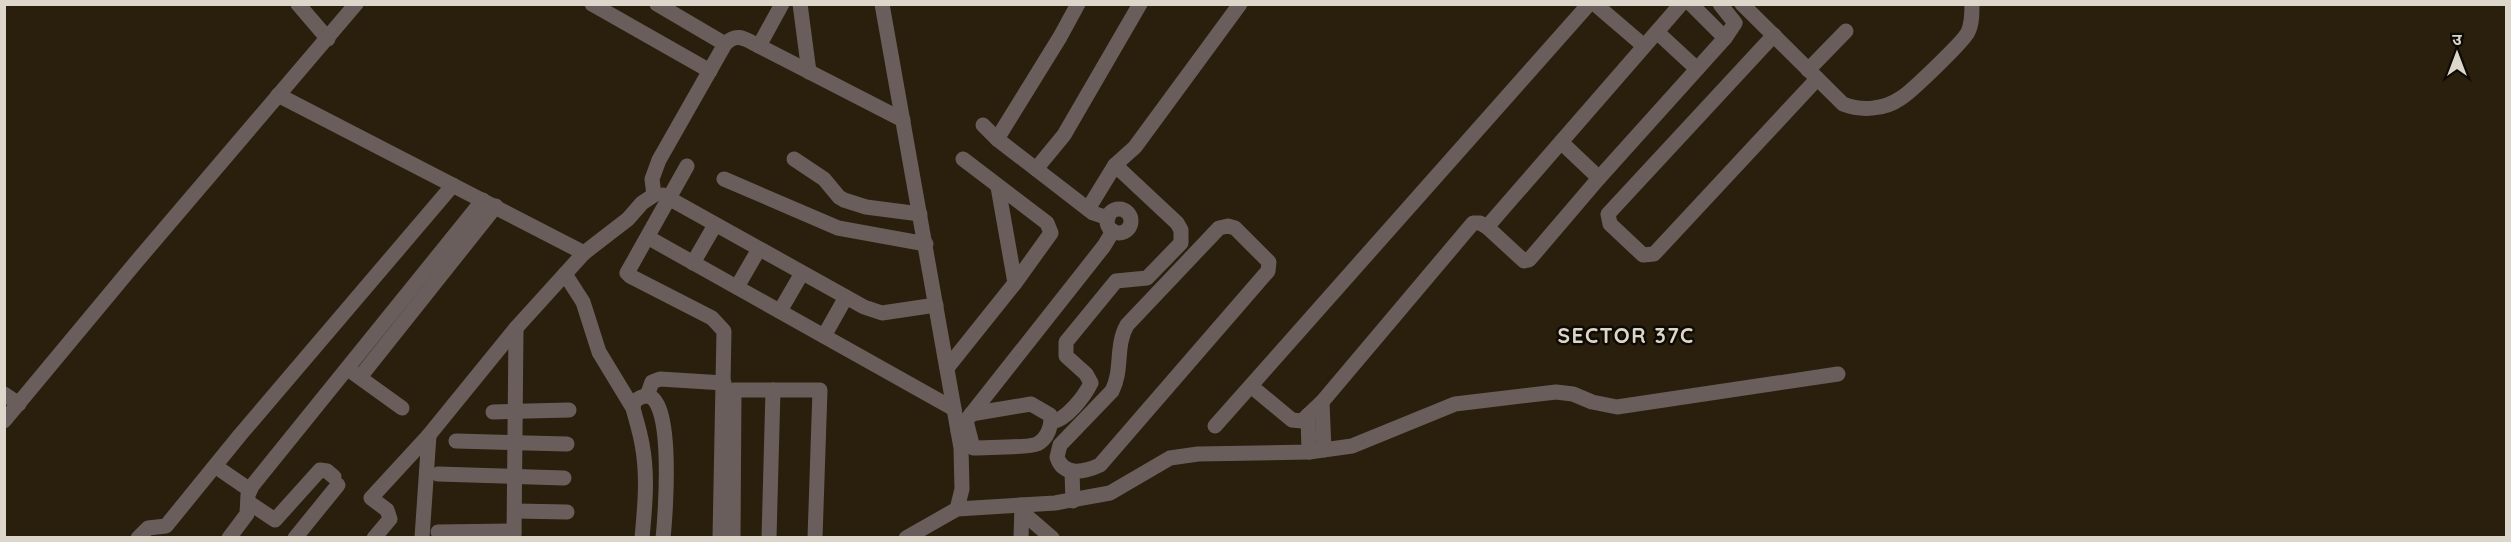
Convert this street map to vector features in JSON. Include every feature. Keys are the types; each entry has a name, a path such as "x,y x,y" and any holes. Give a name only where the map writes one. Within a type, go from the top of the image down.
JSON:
{"street":[{"path":"298,4 328,39"},
{"path":"10,411 356,4"},
{"path":"592,4 710,70"},
{"path":"657,4 725,44"},
{"path":"759,46 782,4"},
{"path":"800,4 809,72"},
{"path":"882,4 954,409"},
{"path":"997,139 1078,4"},
{"path":"1036,169 1064,135 1140,4"},
{"path":"1215,426 1589,4"},
{"path":"1595,4 1644,46"},
{"path":"1487,227 1681,4"},
{"path":"1691,4 1725,38"},
{"path":"1251,386 1292,420 1302,421 1322,402 1473,223 1480,223 1487,227 1527,262 1725,38 1736,23 1720,4"},
{"path":"1742,4 1843,104 1851,107 1875,108 1901,99 1964,38 1972,21 1972,4"},
{"path":"1088,209 1115,165 1135,147 1232,7"},
{"path":"1774,35 1608,214 1610,224 1643,255 1653,254 1813,74 1846,31"},
{"path":"1657,32 1697,69"},
{"path":"374,537 390,519 387,510 371,498 429,435 516,328 584,253 628,219 642,203 652,198 654,189 652,179 658,160 725,44 734,37 739,37 903,120"},
{"path":"278,95 339,129 490,203 584,253"},
{"path":"957,509 962,489 965,422 1104,246 1110,224 997,139 983,125"},
{"path":"1561,142 1599,178"},
{"path":"794,159 824,179 838,197 866,207 920,214"},
{"path":"947,368 1015,283 1047,239 1051,228 963,159"},
{"path":"1052,422 1059,421 1067,413 1091,383 1091,379 1066,356 1066,342 1073,331 1116,281 1147,278 1181,243 1181,230 1177,223 1115,165"},
{"path":"687,166 649,238 628,268 627,273 719,322 723,331 720,537"},
{"path":"724,179 828,224 858,233 926,244"},
{"path":"138,537 148,528 166,526 453,185"},
{"path":"998,187 1015,283"},
{"path":"654,189 864,308 882,313 936,305"},
{"path":"229,537 247,514 249,496 347,369 490,203"},
{"path":"360,377 490,203"},
{"path":"858,233 866,207"},
{"path":"693,263 716,225"},
{"path":"1219,228 1235,228 1269,262 1268,271 1106,459 1100,465 1079,471 1058,462 1060,445 1112,391 1118,375 1119,343 1127,325 1219,228"},
{"path":"649,238 954,409 965,422 973,448 1036,444 1047,434 1052,422 1050,415 1031,404 965,422"},
{"path":"737,287 759,249"},
{"path":"780,311 802,273"},
{"path":"565,274 584,302 599,352 633,408 643,446 645,474 642,537"},
{"path":"824,336 846,297"},
{"path":"438,532 514,534 516,328"},
{"path":"347,369 402,408"},
{"path":"906,537 957,509 1022,508 1110,493 1170,458 1198,454 1316,451 1352,446 1455,404 1556,392 1573,394 1605,406 1617,407 1838,374"},
{"path":"647,396 652,382 660,379 723,383"},
{"path":"733,537 734,390 820,390 815,537"},
{"path":"769,537 772,390"},
{"path":"4,394 10,411"},
{"path":"633,408 634,402 640,397 647,396 655,399 660,408 664,427 666,511 663,537"},
{"path":"1316,451 1322,402"},
{"path":"493,412 569,410"},
{"path":"1308,415 1316,451"},
{"path":"422,537 429,435"},
{"path":"456,441 567,444"},
{"path":"215,466 275,520 320,470 327,471 336,481 295,537"},
{"path":"1079,471 1079,500"},
{"path":"438,474 564,478"},
{"path":"1021,537 1022,508"},
{"path":"1022,508 1052,537"},
{"path":"515,511 567,512"}],"district":[{"name":"SECTOR 37C","path":"1626,336"}]}
